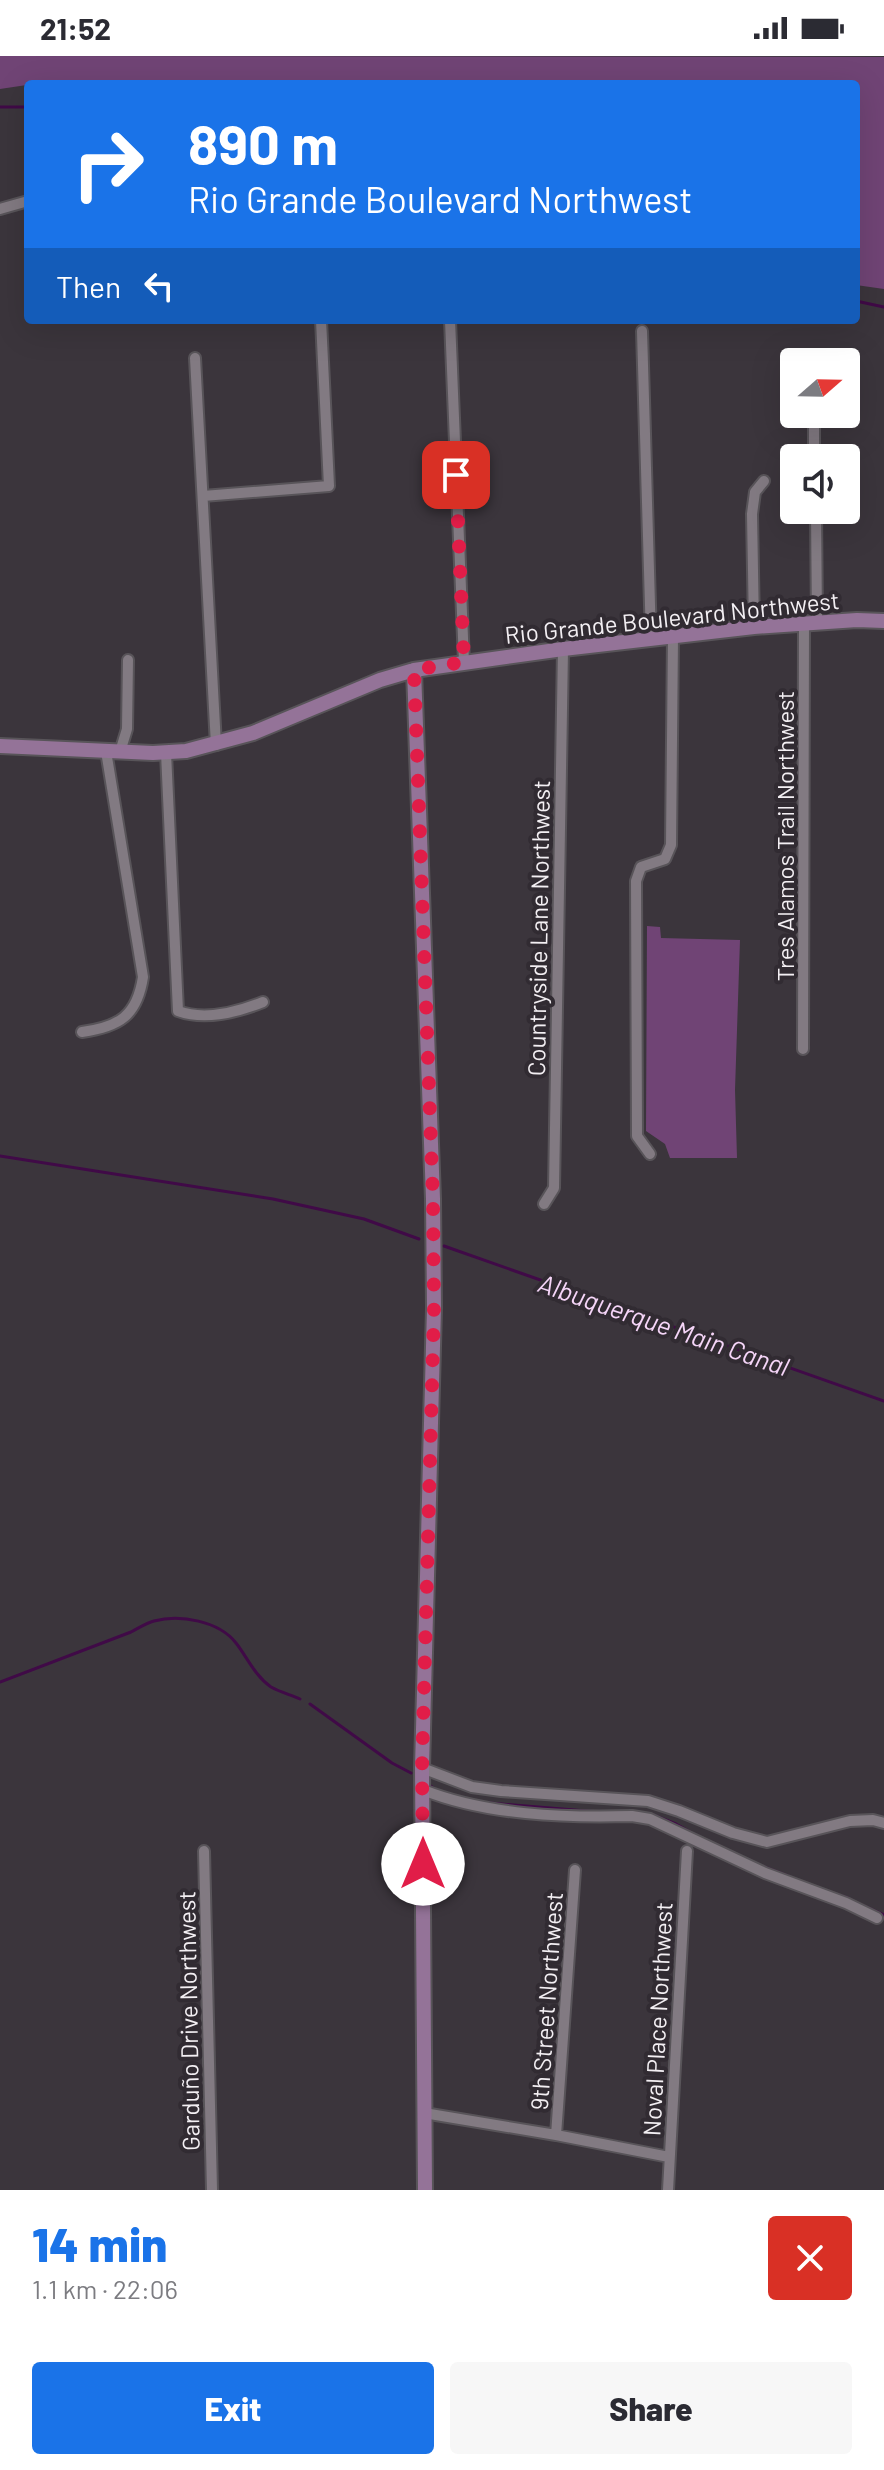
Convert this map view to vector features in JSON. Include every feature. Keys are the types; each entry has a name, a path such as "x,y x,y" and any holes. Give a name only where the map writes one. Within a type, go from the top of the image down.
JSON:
{"street":[{"path":"0,209 24,202"},
{"path":"203,496 329,486 321,324"},
{"path":"450,324 464,662"},
{"path":"642,331 651,639"},
{"path":"195,358 216,745"},
{"path":"754,627 752,514 755,492 764,481"},
{"name":"Tres Alamos Trail Northwest","path":"803,1049 815,524"},
{"name":"Rio Grande Boulevard Northwest","path":"0,746 166,753 186,751 253,733 380,680 414,670 754,627 884,621"},
{"path":"650,1154 637,1136 636,881 641,867 665,859 671,845 673,636"},
{"name":"Countryside Lane Northwest","path":"544,1204 554,1188 563,649"},
{"path":"82,1032 103,1029 131,1011 140,997 143,977 113,751 127,729 128,660"},
{"path":"414,670 433,1199 434,1308 422,1768 425,2190"},
{"path":"166,753 178,1011 211,1015 245,1009 263,1002"},
{"path":"422,1768 472,1787 648,1801 733,1833 767,1842 850,1821 884,1823"},
{"path":"423,1790 450,1801 494,1810 650,1819 782,1880 846,1903 877,1918"},
{"name":"Garduño Drive Northwest","path":"204,1851 212,2190"},
{"name":"Noval Place Northwest","path":"668,2190 687,1851"},
{"name":"9th Street Northwest","path":"556,2135 575,1870"},
{"name":"9th Street Northwest","path":"424,2113 669,2157"}],"shaded area":[{"path":"0,56 884,57 884,289 860,286 860,80 24,80 24,85 0,89"},
{"path":"647,926 660,927 661,938 740,940 735,1090 737,1158 670,1158 665,1144 646,1131"}],"waterway":[{"path":"0,107 24,107"},
{"path":"860,302 884,307"},
{"name":"Albuquerque Main Canal","path":"0,1156 273,1199 364,1219 419,1239"},
{"name":"Albuquerque Main Canal","path":"444,1246 884,1401"},
{"path":"0,1682 151,1622 175,1618 198,1621 220,1629 236,1643 265,1683 300,1699"},
{"path":"310,1704 392,1763 411,1773"},
{"path":"429,1785 436,1790"},
{"path":"490,1803 598,1812"},
{"path":"653,1815 697,1836"},
{"path":"754,1863 788,1876"},
{"path":"832,1893 848,1898"},
{"path":"855,1902 884,1915"}],"route":[{"path":"423,1864 422,1768 434,1308 433,1199 414,670 464,662 456,475"}]}
